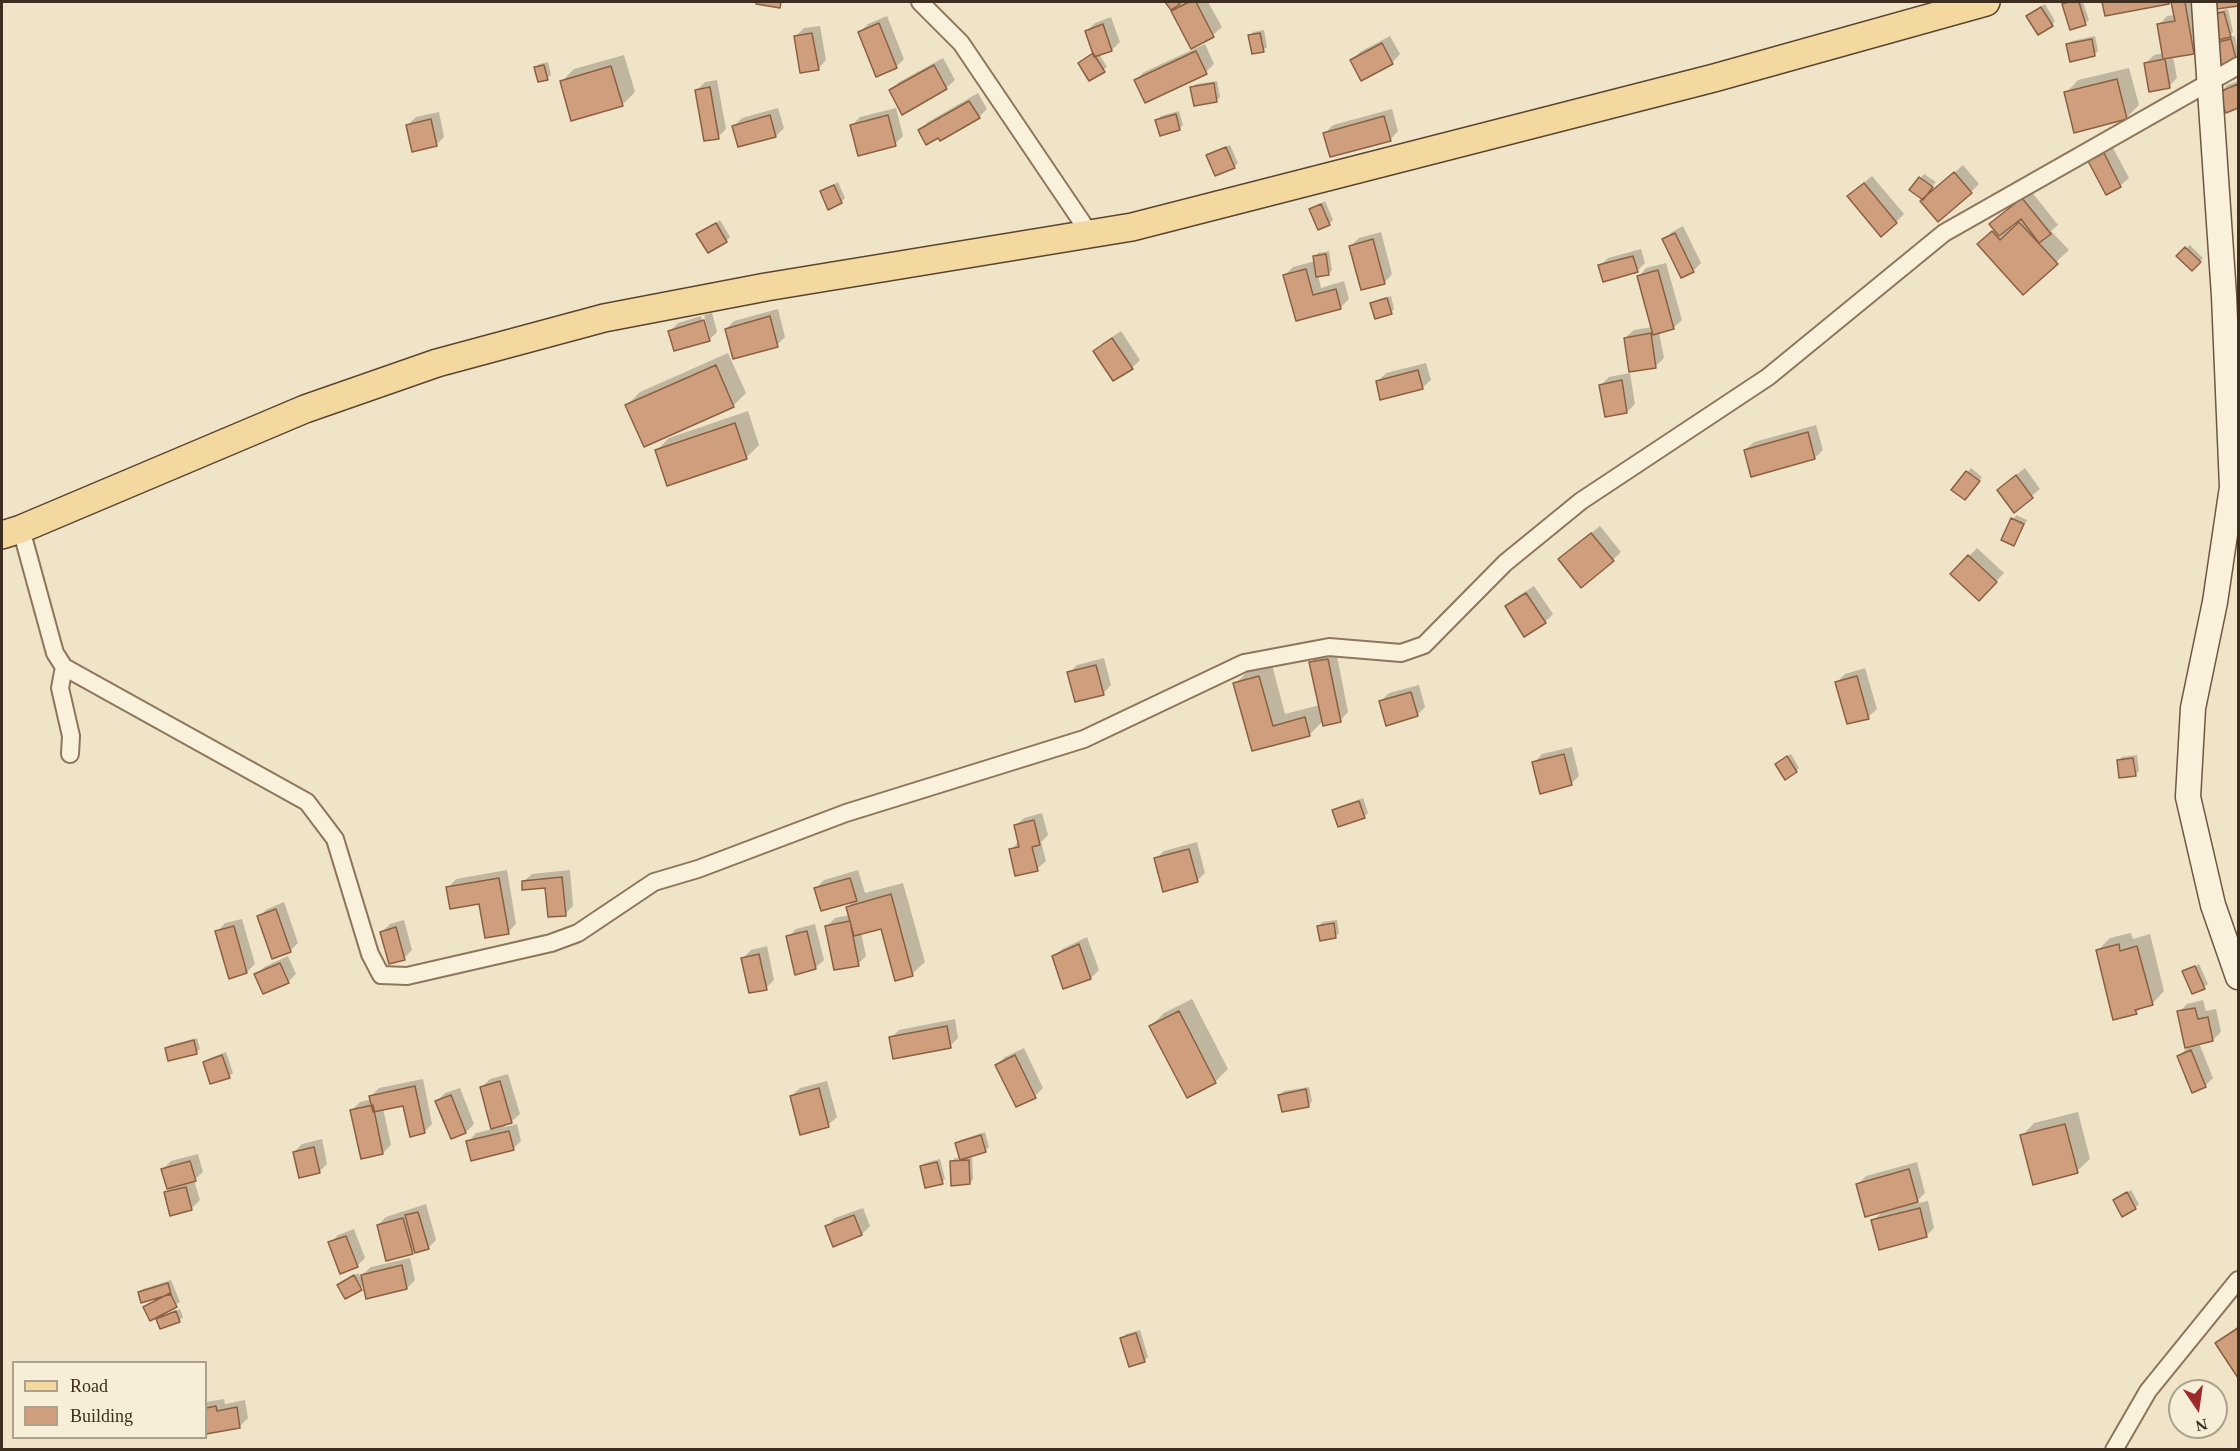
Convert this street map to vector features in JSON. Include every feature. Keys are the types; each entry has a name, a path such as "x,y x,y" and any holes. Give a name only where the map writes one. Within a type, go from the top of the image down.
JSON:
{"main road":[{"path":"11,532 305,410 438,363 604,318 766,287 1132,227 1714,78 1986,2"},
{"path":"2204,2 2224,296 2232,487 2215,602 2193,708 2188,797 2213,904 2238,977"}],"street":[{"path":"920,2 961,43 1090,234"},
{"path":"11,532 55,653 64,667 307,802 335,839 370,954 381,975 406,976 551,943 578,933 654,882 846,813 1084,739 1244,663 1329,647 1401,653 1424,645 1505,563 1581,501 1768,377 1944,233 2238,66"},
{"path":"64,667 60,688 71,736 70,754"},
{"path":"2114,1449 2148,1391 2238,1280"}],"building":[{"path":"756,2 781,2 780,8 756,4"},
{"path":"1165,2 1178,2 1180,4 1171,10"},
{"path":"1189,2 1196,2 1214,37 1191,49 1171,11"},
{"path":"2079,2 2086,25 2070,30 2062,4"},
{"path":"2102,2 2168,2 2169,4 2105,16"},
{"path":"2171,2 2185,2 2194,54 2163,59 2157,24 2175,21"},
{"path":"2216,2 2238,2 2238,6 2217,9"},
{"path":"2041,7 2053,26 2038,35 2026,16"},
{"path":"2224,12 2231,37 2218,40 2212,14"},
{"path":"879,23 897,68 876,77 858,32"},
{"path":"1103,24 1112,51 1094,57 1085,31"},
{"path":"812,33 819,70 800,73 794,36"},
{"path":"1260,33 1264,52 1252,54 1248,35"},
{"path":"2092,39 2095,56 2070,62 2066,44"},
{"path":"2231,39 2237,63 2220,67 2214,43"},
{"path":"1382,43 1393,64 1361,81 1350,60"},
{"path":"1196,51 1207,74 1145,103 1134,80"},
{"path":"1093,53 1105,72 1089,81 1078,63"},
{"path":"2165,59 2170,88 2149,92 2144,63"},
{"path":"544,65 548,80 538,82 534,67"},
{"path":"934,65 947,89 902,115 889,90"},
{"path":"611,66 623,106 571,121 560,81"},
{"path":"2117,79 2127,119 2074,133 2064,92"},
{"path":"1214,83 1217,102 1194,106 1190,87"},
{"path":"2238,84 2238,108 2226,113 2217,93"},
{"path":"710,87 719,139 704,141 695,90"},
{"path":"969,101 980,118 940,141 938,138 926,145 918,130"},
{"path":"1176,114 1180,130 1160,136 1155,120"},
{"path":"770,115 776,137 738,147 732,126"},
{"path":"888,115 896,146 858,156 850,125"},
{"path":"1384,116 1391,141 1330,157 1323,133"},
{"path":"431,119 437,146 412,152 406,125"},
{"path":"1226,147 1235,168 1215,176 1206,155"},
{"path":"2104,153 2121,187 2106,195 2088,161"},
{"path":"1954,172 1972,193 1938,222 1920,201"},
{"path":"1919,177 1933,187 1923,200 1909,190"},
{"path":"1864,183 1897,223 1881,237 1847,196"},
{"path":"834,185 842,203 828,210 820,191"},
{"path":"2022,198 2051,234 2039,243 2021,219 1999,236 1989,224"},
{"path":"1321,204 1330,225 1318,230 1309,209"},
{"path":"2019,222 2058,264 2023,295 1977,244 1992,231 2000,240"},
{"path":"716,223 727,242 708,253 696,234"},
{"path":"1675,233 1694,272 1681,278 1662,239"},
{"path":"1373,239 1385,284 1361,290 1349,246"},
{"path":"2185,247 2201,262 2192,271 2176,256"},
{"path":"1326,254 1329,275 1316,277 1313,256"},
{"path":"1633,256 1638,272 1603,282 1598,265"},
{"path":"1306,269 1313,295 1336,289 1341,309 1296,321 1283,275"},
{"path":"1658,270 1674,329 1653,335 1637,276"},
{"path":"1387,298 1392,314 1375,319 1370,303"},
{"path":"770,316 778,347 733,359 725,329"},
{"path":"704,320 710,341 674,351 668,331"},
{"path":"1651,333 1656,368 1629,372 1624,338"},
{"path":"1112,338 1133,369 1113,381 1093,351"},
{"path":"716,365 734,407 644,447 625,405"},
{"path":"1418,370 1423,389 1380,400 1376,381"},
{"path":"1622,380 1627,413 1605,417 1599,385"},
{"path":"735,423 747,459 667,486 655,450"},
{"path":"1808,432 1815,459 1751,477 1744,450"},
{"path":"1966,471 1980,481 1965,500 1951,490"},
{"path":"2016,475 2033,498 2014,513 1997,490"},
{"path":"2011,518 2024,524 2014,546 2001,540"},
{"path":"1591,533 1614,561 1581,588 1558,559"},
{"path":"1968,555 1997,582 1979,601 1950,574"},
{"path":"1526,593 1546,623 1524,637 1505,606"},
{"path":"1328,659 1341,722 1323,726 1309,662"},
{"path":"1096,665 1104,695 1075,702 1067,672"},
{"path":"1259,676 1273,726 1305,717 1310,736 1252,751 1233,683"},
{"path":"1857,676 1869,719 1847,724 1835,682"},
{"path":"1411,692 1418,716 1386,726 1379,701"},
{"path":"1564,754 1572,785 1540,794 1532,762"},
{"path":"1787,756 1797,772 1785,780 1775,764"},
{"path":"2133,758 2136,776 2119,778 2117,760"},
{"path":"1359,801 1365,818 1338,827 1332,810"},
{"path":"1034,820 1040,845 1032,847 1038,871 1015,876 1009,849 1019,847 1014,825"},
{"path":"1189,849 1198,882 1163,892 1154,858"},
{"path":"562,877 566,916 548,917 545,888 522,890 522,881"},
{"path":"499,878 509,934 485,938 479,904 450,909 446,887"},
{"path":"850,878 857,901 821,911 814,888"},
{"path":"891,894 913,976 895,981 881,929 854,936 846,907"},
{"path":"276,909 291,952 272,959 257,916"},
{"path":"850,921 859,966 834,970 825,926"},
{"path":"1334,923 1336,938 1320,941 1317,926"},
{"path":"234,926 247,973 229,979 215,931"},
{"path":"396,927 405,960 389,964 380,932"},
{"path":"807,931 816,969 795,975 786,936"},
{"path":"1079,944 1091,979 1063,989 1052,956"},
{"path":"2119,944 2120,951 2137,946 2153,1005 2135,1010 2137,1014 2113,1020 2096,950"},
{"path":"759,954 767,990 749,993 741,958"},
{"path":"280,963 289,983 263,994 254,974"},
{"path":"2195,966 2205,989 2192,994 2182,971"},
{"path":"2195,1008 2198,1019 2208,1017 2213,1041 2185,1048 2177,1011"},
{"path":"1179,1011 1216,1083 1187,1098 1149,1026"},
{"path":"947,1026 951,1048 893,1059 889,1037"},
{"path":"194,1040 197,1054 168,1061 165,1048"},
{"path":"2191,1050 2206,1087 2192,1093 2177,1056"},
{"path":"222,1055 230,1078 210,1084 203,1062"},
{"path":"1015,1055 1036,1098 1016,1107 995,1065"},
{"path":"500,1081 512,1123 491,1129 480,1087"},
{"path":"415,1086 425,1133 410,1137 403,1106 373,1112 369,1096"},
{"path":"819,1088 829,1127 800,1135 790,1096"},
{"path":"1306,1089 1309,1107 1282,1112 1278,1095"},
{"path":"451,1095 466,1133 451,1139 435,1101"},
{"path":"373,1105 383,1154 361,1159 350,1110"},
{"path":"2065,1124 2078,1173 2033,1185 2020,1135"},
{"path":"509,1131 514,1150 471,1161 466,1141"},
{"path":"981,1135 986,1152 960,1160 955,1143"},
{"path":"314,1147 320,1173 299,1178 293,1152"},
{"path":"969,1160 970,1184 951,1186 950,1161"},
{"path":"190,1161 196,1181 167,1189 161,1169"},
{"path":"937,1162 943,1184 925,1188 920,1166"},
{"path":"1909,1169 1918,1202 1865,1217 1856,1184"},
{"path":"186,1187 192,1210 170,1216 164,1192"},
{"path":"2127,1192 2136,1209 2122,1217 2113,1200"},
{"path":"1920,1208 1927,1237 1879,1250 1871,1220"},
{"path":"418,1212 429,1249 415,1253 405,1215"},
{"path":"854,1215 862,1235 833,1247 825,1226"},
{"path":"403,1218 413,1254 386,1261 377,1225"},
{"path":"346,1236 358,1267 340,1274 328,1242"},
{"path":"402,1265 407,1289 366,1299 361,1275"},
{"path":"354,1275 362,1290 345,1299 337,1285"},
{"path":"168,1283 171,1294 141,1303 138,1292"},
{"path":"170,1293 177,1307 150,1321 143,1307"},
{"path":"176,1311 180,1322 160,1329 156,1319"},
{"path":"2238,1328 2238,1378 2215,1343"},
{"path":"1136,1333 1145,1362 1129,1367 1120,1338"},
{"path":"216,1406 217,1411 237,1407 240,1428 207,1434 207,1408"}]}
